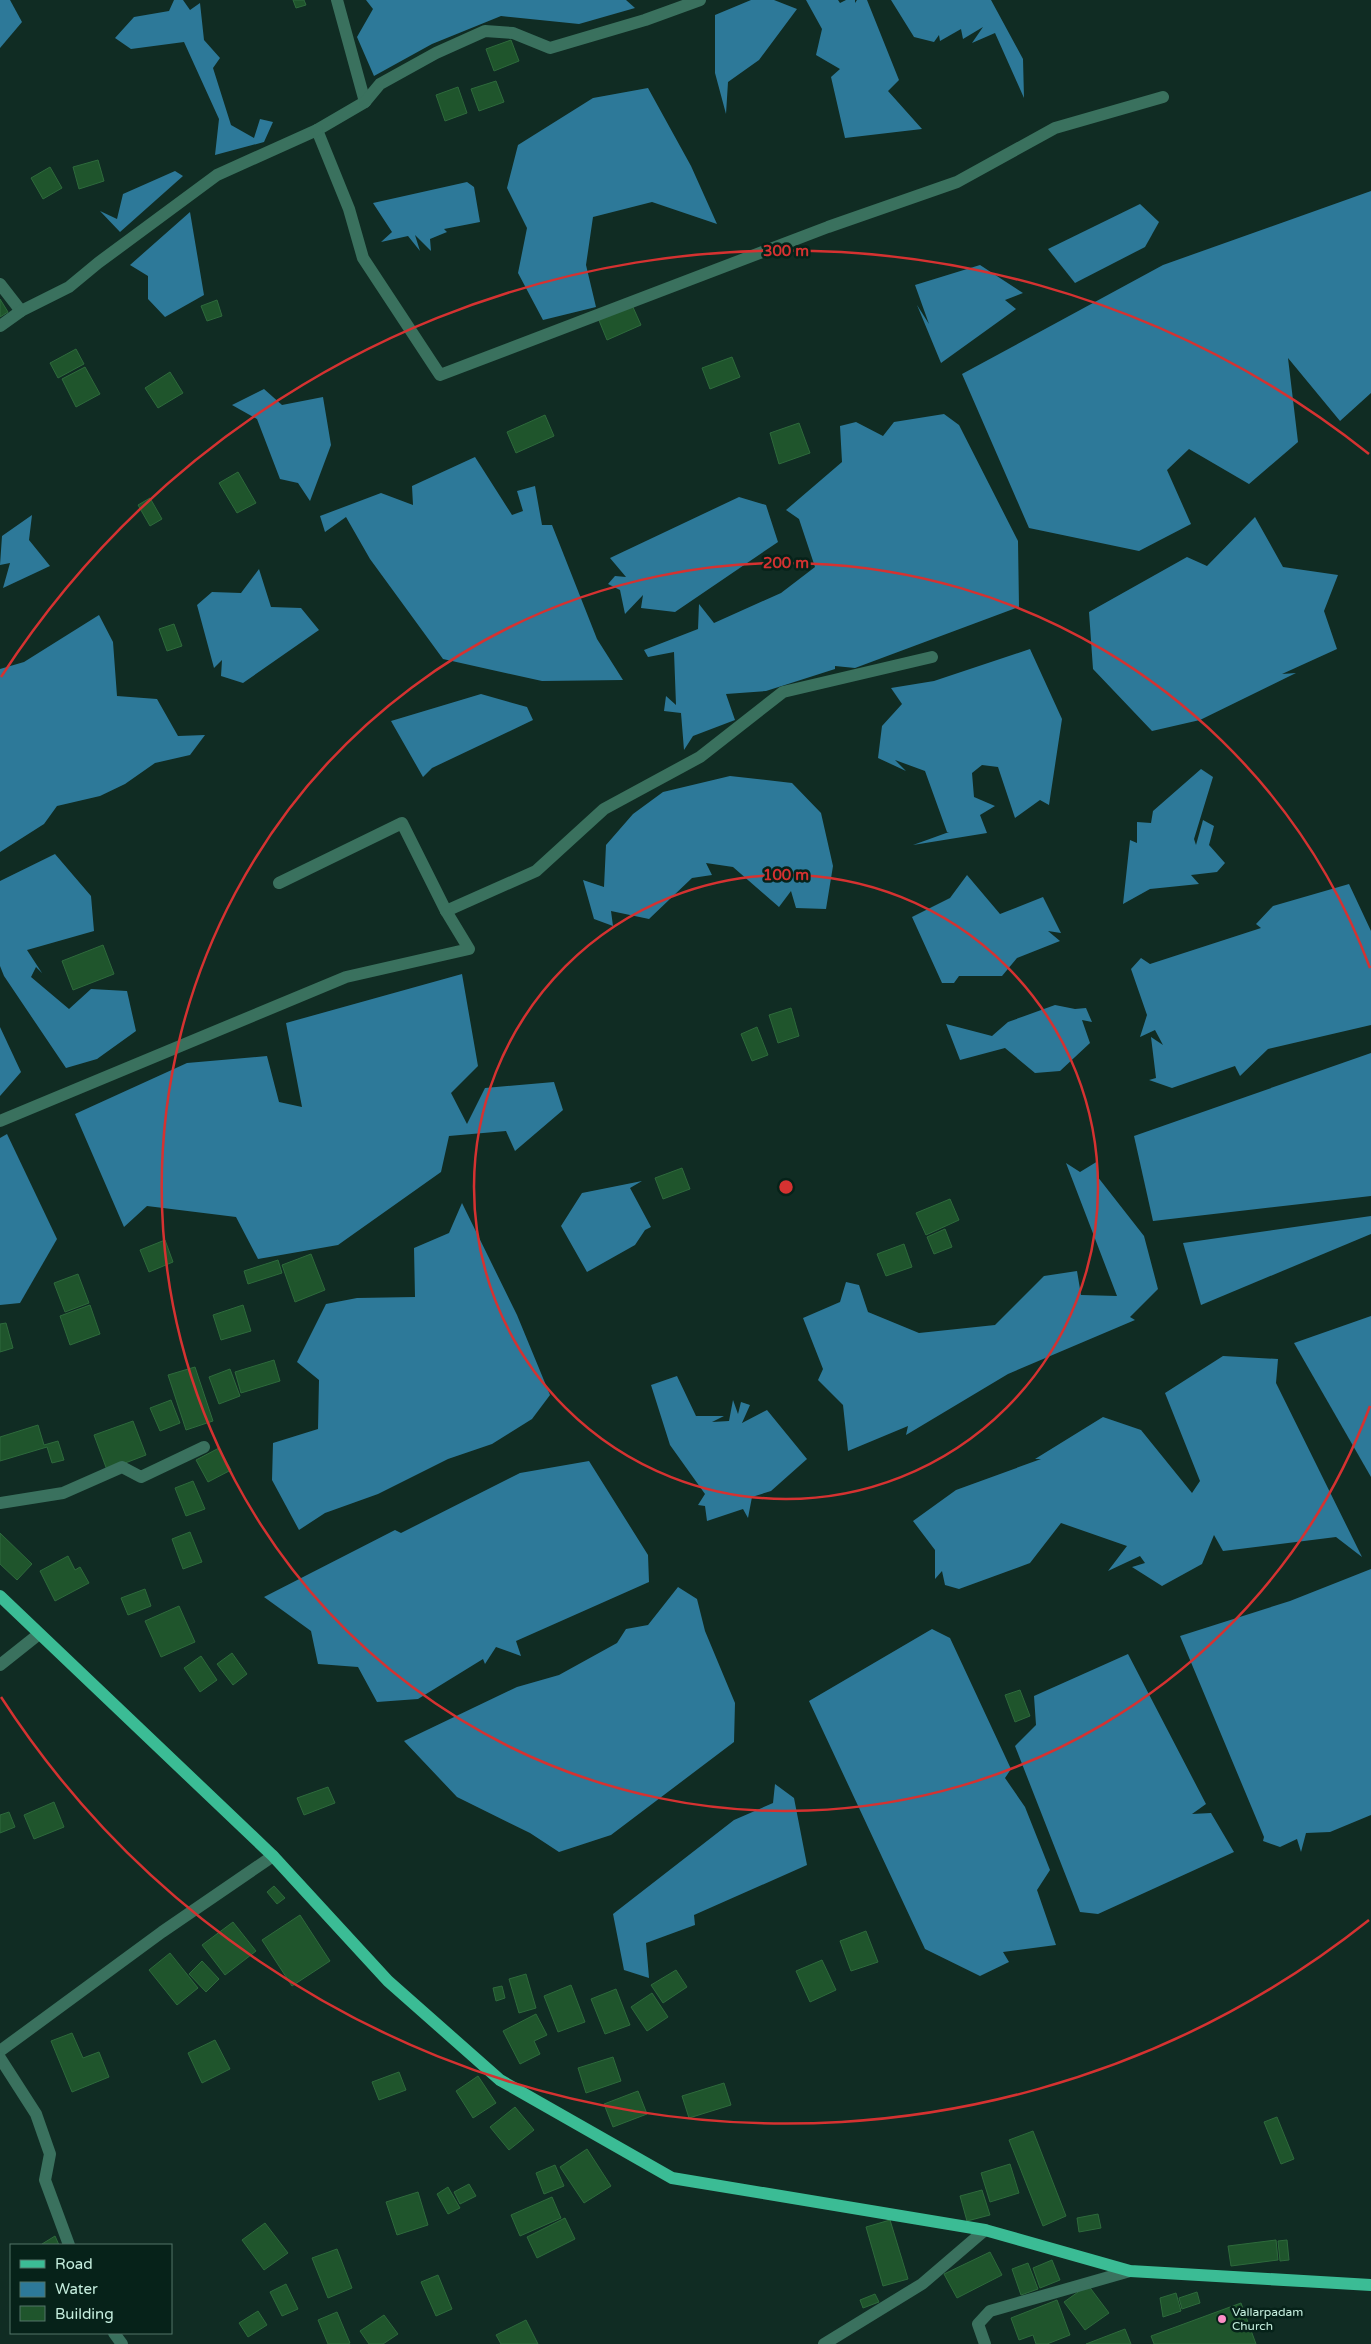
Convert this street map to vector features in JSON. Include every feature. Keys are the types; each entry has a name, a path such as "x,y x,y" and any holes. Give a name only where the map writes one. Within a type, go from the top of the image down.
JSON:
{"main road":[{"path":"0,1596 274,1856 388,1981 500,2080 672,2178 985,2230 1130,2271 1371,2285"}],"street":[{"path":"337,0 365,102"},
{"path":"0,326 21,311 69,287 98,262 217,175 317,130 365,102 380,84 436,53 485,31 513,33 550,48 645,20 700,0"},
{"path":"317,130 349,209 363,258 440,375 828,227 957,182 1055,128 1163,97"},
{"path":"0,284 21,311"},
{"path":"446,912 536,871 604,809 700,757 783,692 932,657"},
{"path":"0,1121 346,977 469,950 446,912 402,823 278,883"},
{"path":"0,1503 63,1493 122,1467 141,1477 204,1447"},
{"path":"0,1664 39,1634"},
{"path":"0,2051 162,1932 274,1856"},
{"path":"0,2058 36,2114 50,2154 46,2180 69,2244"},
{"path":"824,2344 922,2284 985,2230"},
{"path":"985,2344 978,2324 990,2311 1130,2271"}],"water":[{"path":"0,0 10,0 22,22 0,48"},
{"path":"174,0 183,0 190,10 200,3 204,40 220,58 213,68 231,125 254,138 260,119 273,122 264,142 215,155 219,119 184,42 131,49 115,38 134,17 169,11"},
{"path":"366,0 626,0 635,8 579,24 501,16 432,44 374,76 357,37 373,9"},
{"path":"751,0 774,0 797,9 759,60 728,82 726,114 715,73 715,15"},
{"path":"806,0 838,0 840,3 846,0 855,0 855,3 857,0 867,0 899,80 888,91 922,129 845,138 831,77 840,69 816,55 822,29"},
{"path":"891,0 991,0 1023,59 1024,98 995,33 972,43 983,27 963,39 961,29 940,41 939,35 934,42 914,37"},
{"path":"648,88 691,166 717,224 652,202 593,217 586,265 596,307 543,320 518,273 527,228 507,188 518,145 593,98"},
{"path":"175,171 183,176 120,232 100,211 117,219 123,194"},
{"path":"467,182 474,187 480,222 444,229 447,232 430,239 431,251 415,235 420,251 408,236 381,242 392,232 373,203"},
{"path":"1371,191 1371,393 1340,421 1288,358 1298,442 1249,484 1189,449 1167,470 1191,524 1139,551 1029,528 962,374 1163,265"},
{"path":"1140,204 1159,222 1145,247 1075,283 1048,249"},
{"path":"190,212 204,295 165,317 148,299 148,276 130,265"},
{"path":"980,265 1023,293 1005,300 1016,309 941,363 917,305 929,324 915,285"},
{"path":"264,389 282,405 323,397 331,445 310,501 298,483 280,479 257,419 232,405"},
{"path":"944,414 959,425 1018,541 1019,607 855,668 835,666 835,669 766,691 726,694 735,720 693,736 684,750 681,713 664,711 666,696 676,705 674,652 648,657 644,650 698,629 699,604 714,623 781,593 815,567 799,519 786,510 842,462 840,426 856,422 883,436 894,422"},
{"path":"475,457 512,515 523,511 517,491 535,486 542,525 552,525 597,639 623,680 542,681 443,659 370,559 346,517 325,532 320,516 381,493 413,505 412,486"},
{"path":"739,497 766,505 778,542 675,612 641,608 643,595 625,614 620,590 608,584 615,576 626,577 610,558"},
{"path":"32,515 29,540 50,566 3,588 10,563 0,565 2,536"},
{"path":"1255,517 1283,567 1338,575 1324,611 1337,649 1282,674 1296,673 1200,720 1152,731 1093,669 1089,612 1187,557 1207,566"},
{"path":"259,569 271,607 301,608 319,630 243,683 221,676 222,660 214,668 197,605 212,592 241,593"},
{"path":"99,615 113,642 117,696 157,699 178,736 205,735 190,755 155,763 125,784 100,796 57,806 44,824 0,852 0,669 24,662"},
{"path":"1030,649 1062,719 1049,805 1040,800 1015,818 998,767 982,765 972,773 974,797 995,806 980,815 987,833 913,845 949,832 947,832 925,771 895,760 906,771 878,758 882,726 902,704 891,688 934,681"},
{"path":"481,694 527,707 533,720 432,768 423,777 391,721"},
{"path":"1201,769 1213,777 1194,839 1196,845 1203,820 1214,826 1209,845 1225,863 1217,872 1191,875 1199,884 1150,889 1123,904 1130,840 1137,843 1137,822 1151,823 1153,811"},
{"path":"730,776 792,783 821,813 833,866 826,909 796,908 791,891 779,907 733,867 706,863 712,875 692,878 649,919 611,911 613,926 594,919 583,880 604,887 606,845 633,814 663,792"},
{"path":"55,854 91,896 94,931 27,950 42,973 36,967 31,977 69,1009 91,989 127,991 136,1031 97,1059 66,1068 4,976 0,966 0,881"},
{"path":"967,875 1000,914 1043,897 1061,933 1048,931 1060,941 1017,958 1002,976 959,976 954,983 942,983 912,917 950,898"},
{"path":"1349,884 1371,931 1371,1025 1268,1049 1240,1076 1235,1066 1172,1088 1149,1080 1156,1078 1151,1037 1163,1045 1155,1030 1140,1037 1147,1015 1131,969 1141,958 1150,964 1261,928 1256,924 1273,906"},
{"path":"462,974 478,1066 451,1093 467,1124 485,1088 554,1082 563,1110 515,1151 506,1131 449,1136 441,1172 338,1245 258,1259 236,1217 147,1206 124,1227 75,1114 187,1063 267,1056 279,1102 302,1107 286,1023"},
{"path":"1055,1005 1075,1009 1086,1008 1092,1022 1082,1020 1090,1043 1060,1071 1035,1073 1005,1048 960,1060 946,1024 992,1036 1008,1022"},
{"path":"0,1027 21,1072 0,1096"},
{"path":"1371,1053 1371,1196 1153,1221 1134,1136"},
{"path":"7,1134 57,1239 20,1303 0,1305 0,1138"},
{"path":"1098,1161 1097,1176 1144,1236 1158,1289 1130,1317 1135,1320 1008,1374 906,1435 908,1426 848,1451 843,1405 818,1380 823,1369 803,1318 840,1302 846,1282 859,1285 868,1312 919,1333 995,1325 1044,1276 1077,1271 1081,1295 1117,1296 1066,1163 1080,1172"},
{"path":"642,1181 630,1188 651,1227 645,1230 635,1245 587,1272 561,1226 582,1193"},
{"path":"462,1203 517,1315 550,1395 532,1419 492,1444 448,1459 378,1494 325,1513 299,1530 272,1480 273,1443 318,1429 319,1380 297,1362 326,1304 357,1298 415,1297 414,1248 449,1233"},
{"path":"1371,1216 1371,1234 1201,1305 1183,1243"},
{"path":"1371,1316 1371,1477 1294,1343"},
{"path":"1223,1356 1278,1359 1276,1383 1362,1557 1336,1537 1223,1551 1214,1535 1202,1564 1162,1586 1132,1567 1145,1563 1140,1556 1108,1571 1127,1546 1061,1523 1030,1563 959,1589 945,1585 942,1571 935,1579 935,1550 913,1521 956,1490 1041,1459 1035,1459 1103,1417 1141,1430 1192,1493 1200,1481 1165,1393"},
{"path":"677,1376 696,1416 724,1416 712,1422 729,1421 733,1400 738,1414 741,1402 750,1405 742,1423 767,1410 807,1459 771,1491 752,1497 748,1518 743,1509 707,1521 705,1506 698,1505 705,1494 670,1445 651,1385"},
{"path":"589,1461 648,1555 649,1582 516,1641 521,1656 496,1647 485,1664 483,1659 418,1699 377,1702 358,1667 318,1664 311,1631 264,1597 395,1530 401,1533 520,1473"},
{"path":"1371,1569 1371,1815 1330,1832 1306,1833 1301,1852 1297,1839 1280,1847 1263,1841 1264,1837 1180,1636 1290,1601"},
{"path":"678,1587 697,1599 705,1631 735,1703 734,1742 611,1835 559,1852 530,1833 457,1797 404,1741 517,1687 559,1675 617,1643 626,1629 648,1625"},
{"path":"932,1629 950,1638 1011,1769 1005,1778 1025,1807 1050,1870 1037,1890 1056,1945 1003,1952 1009,1962 980,1976 925,1949 809,1701"},
{"path":"1128,1654 1206,1804 1192,1814 1211,1813 1234,1852 1098,1914 1080,1912 1015,1746 1036,1725 1034,1696"},
{"path":"775,1784 794,1798 807,1865 694,1915 695,1925 646,1943 649,1978 624,1970 613,1914 734,1820 773,1803"}],"building":[{"path":"293,0 304,0 306,5 296,8"},
{"path":"511,40 519,61 494,71 486,49"},
{"path":"496,81 504,102 479,111 471,89"},
{"path":"458,87 467,113 445,121 436,95"},
{"path":"98,160 104,181 79,189 73,167"},
{"path":"50,167 62,188 43,199 31,178"},
{"path":"0,299 8,312 0,317"},
{"path":"217,300 222,316 207,321 201,306"},
{"path":"632,305 641,325 607,340 598,318"},
{"path":"76,349 84,364 58,378 50,363"},
{"path":"732,357 740,377 710,389 702,368"},
{"path":"85,367 100,394 76,407 62,379"},
{"path":"170,372 183,393 158,408 145,388"},
{"path":"545,415 554,436 516,453 507,432"},
{"path":"799,423 810,453 779,464 770,433"},
{"path":"238,472 256,503 237,513 219,483"},
{"path":"150,498 162,519 150,526 138,505"},
{"path":"174,624 182,646 167,651 159,629"},
{"path":"103,945 114,974 73,990 62,961"},
{"path":"791,1008 799,1036 778,1043 769,1015"},
{"path":"757,1027 768,1055 752,1061 741,1034"},
{"path":"682,1168 690,1189 663,1199 655,1178"},
{"path":"950,1199 959,1220 926,1235 916,1213"},
{"path":"945,1229 952,1247 934,1254 927,1237"},
{"path":"165,1240 173,1262 149,1272 140,1250"},
{"path":"904,1244 912,1267 886,1276 877,1254"},
{"path":"311,1254 325,1290 295,1302 282,1265"},
{"path":"278,1260 282,1273 248,1284 244,1271"},
{"path":"78,1274 89,1303 65,1312 54,1283"},
{"path":"90,1305 100,1334 70,1345 60,1316"},
{"path":"243,1305 251,1331 221,1340 213,1315"},
{"path":"6,1323 13,1348 0,1352 0,1324"},
{"path":"274,1360 280,1381 241,1393 235,1372"},
{"path":"195,1367 213,1421 186,1430 168,1375"},
{"path":"230,1369 240,1396 219,1404 209,1377"},
{"path":"171,1400 180,1423 160,1431 150,1408"},
{"path":"133,1421 146,1455 107,1470 94,1435"},
{"path":"38,1425 44,1445 58,1441 64,1460 52,1463 47,1447 0,1461 0,1437"},
{"path":"219,1448 231,1470 208,1482 196,1460"},
{"path":"193,1481 205,1509 186,1516 175,1488"},
{"path":"190,1532 202,1562 183,1569 172,1539"},
{"path":"0,1533 32,1564 17,1580 0,1564"},
{"path":"68,1556 75,1570 80,1567 89,1583 55,1601 40,1571"},
{"path":"145,1589 151,1606 128,1615 121,1598"},
{"path":"179,1606 195,1642 161,1657 145,1621"},
{"path":"232,1653 247,1674 233,1685 217,1664"},
{"path":"201,1656 217,1680 200,1692 184,1668"},
{"path":"1020,1690 1030,1716 1015,1722 1005,1695"},
{"path":"328,1787 335,1803 304,1815 297,1798"},
{"path":"54,1802 64,1827 34,1839 24,1815"},
{"path":"9,1812 15,1827 0,1833 0,1815"},
{"path":"274,1886 285,1898 277,1904 267,1892"},
{"path":"300,1915 330,1961 292,1986 262,1940"},
{"path":"233,1922 256,1951 225,1975 202,1945"},
{"path":"866,1931 878,1962 851,1971 840,1941"},
{"path":"170,1953 198,1988 177,2005 149,1970"},
{"path":"822,1960 836,1990 810,2002 796,1971"},
{"path":"202,1961 219,1979 206,1992 189,1974"},
{"path":"676,1970 687,1987 663,2003 651,1985"},
{"path":"526,1974 536,2008 519,2013 509,1979"},
{"path":"571,1985 585,2022 558,2032 544,1996"},
{"path":"502,1986 505,1998 496,2001 493,1988"},
{"path":"616,1989 630,2025 605,2034 591,1999"},
{"path":"652,1993 668,2017 647,2031 631,2007"},
{"path":"536,2014 547,2035 534,2041 540,2054 520,2064 503,2031"},
{"path":"72,2033 83,2058 99,2052 109,2077 72,2092 51,2041"},
{"path":"215,2040 230,2069 202,2083 188,2053"},
{"path":"613,2057 621,2081 586,2093 578,2068"},
{"path":"399,2072 406,2090 379,2100 372,2082"},
{"path":"478,2076 496,2103 473,2118 456,2091"},
{"path":"724,2083 731,2105 689,2118 682,2096"},
{"path":"638,2091 647,2114 613,2127 604,2104"},
{"path":"515,2107 534,2130 509,2150 490,2127"},
{"path":"1277,2117 1294,2159 1281,2164 1264,2122"},
{"path":"1033,2131 1066,2216 1043,2226 1009,2140"},
{"path":"587,2149 611,2186 584,2203 560,2167"},
{"path":"1010,2164 1019,2193 990,2202 981,2173"},
{"path":"555,2165 564,2186 544,2194 536,2173"},
{"path":"469,2184 476,2196 460,2204 454,2192"},
{"path":"448,2187 460,2208 448,2214 437,2194"},
{"path":"982,2190 990,2215 967,2221 960,2196"},
{"path":"418,2192 428,2225 397,2235 386,2202"},
{"path":"552,2197 561,2218 520,2236 511,2215"},
{"path":"1098,2214 1101,2228 1079,2232 1077,2218"},
{"path":"565,2218 575,2239 537,2258 527,2237"},
{"path":"890,2220 908,2279 883,2286 866,2227"},
{"path":"265,2223 288,2253 264,2270 242,2240"},
{"path":"55,2236 59,2244 42,2244"},
{"path":"1276,2240 1278,2260 1231,2266 1228,2246"},
{"path":"1287,2240 1289,2260 1280,2261 1278,2241"},
{"path":"337,2249 352,2288 328,2298 312,2258"},
{"path":"990,2252 1002,2275 957,2298 944,2274"},
{"path":"1052,2260 1060,2280 1040,2288 1033,2268"},
{"path":"1028,2263 1038,2289 1021,2295 1012,2269"},
{"path":"438,2275 452,2309 436,2316 421,2282"},
{"path":"286,2284 298,2309 282,2316 270,2292"},
{"path":"1088,2285 1109,2313 1085,2330 1064,2302"},
{"path":"1197,2292 1200,2303 1182,2309 1179,2298"},
{"path":"1176,2293 1181,2311 1163,2317 1160,2298"},
{"path":"875,2294 879,2302 863,2308 860,2300"},
{"path":"1057,2300 1070,2335 1047,2344 1036,2344 1033,2335 1019,2340 1011,2318"},
{"name":"Vallarpadam Church","path":"1241,2303 1256,2344 1154,2344 1151,2336"},
{"path":"258,2311 267,2325 248,2337 239,2323"},
{"path":"337,2312 350,2343 348,2344 328,2344 318,2320"},
{"path":"384,2315 398,2334 383,2344 369,2344 360,2331"},
{"path":"526,2320 538,2344 501,2344 496,2335"},
{"path":"1125,2329 1131,2344 1086,2344"}],"place":[{"name":"Vallarpadam Church","path":"1222,2319"}]}
